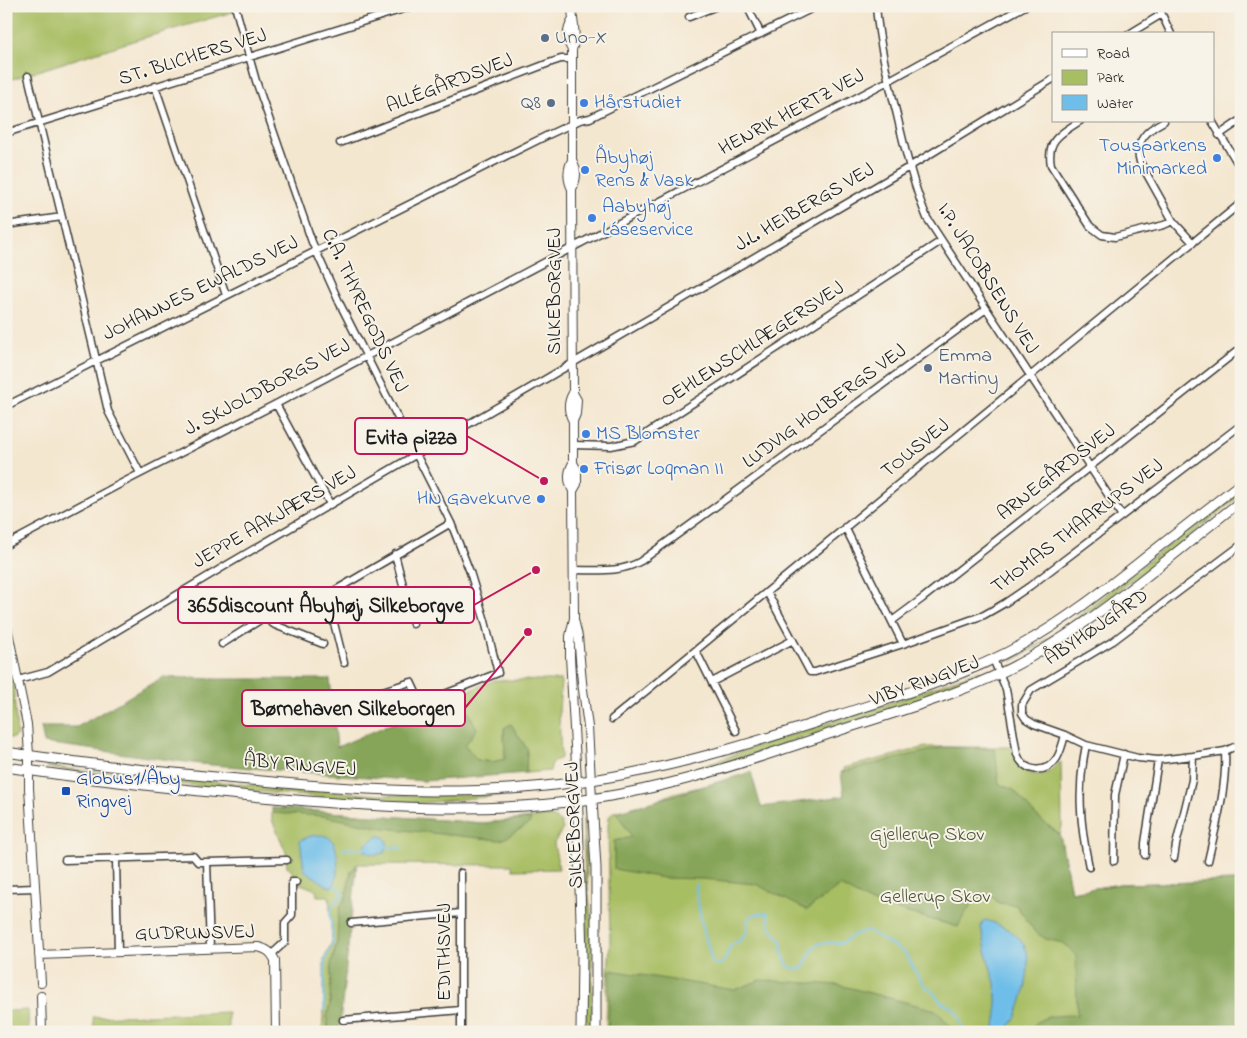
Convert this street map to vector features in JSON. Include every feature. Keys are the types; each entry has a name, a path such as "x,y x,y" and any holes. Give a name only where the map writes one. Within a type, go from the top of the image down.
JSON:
{"main road":[{"name":"VIBY RINGVEJ","path":"592,780 677,763 749,744 908,693 993,659 1038,636 1084,605 1241,483"},
{"name":"VIBY RINGVEJ","path":"578,801 634,792 726,768 912,707 999,672 1045,648 1092,616 1241,501"},
{"name":"ÅBY RINGVEJ","path":"6,752 167,772 347,788 480,791 526,788 592,780"},
{"name":"ÅBY RINGVEJ","path":"6,767 188,790 345,804 479,808 517,807 578,801"},
{"name":"SILKEBORGVEJ","path":"577,782 582,956 581,1032"},
{"name":"SILKEBORGVEJ","path":"592,799 596,886 596,1032"}],"street":[{"name":"C.A. THYREGODS VEJ","path":"235,6 249,57 283,160 316,250 340,304 451,523 470,572 498,673 427,701 419,699 411,682 360,698"},
{"name":"ST. BLICHERS VEJ","path":"6,133 413,6"},
{"name":"SILKEBORGVEJ","path":"572,6 572,21 568,28 568,42 572,50 572,160 568,167 568,181 572,188 573,363 573,393 569,400 569,414 573,421 573,463 577,470 577,484 573,492 574,618 578,636 589,732 592,799"},
{"path":"689,17 717,6"},
{"path":"747,6 761,34"},
{"name":"JOHANNES EWALDS VEJ","path":"6,406 316,250 817,6"},
{"name":"I.P. JACOBSENS VEJ","path":"876,6 881,51 909,167 916,193 923,209 941,241 1122,516"},
{"name":"HENRIK HERTZ VEJ","path":"572,248 888,81 1025,6"},
{"path":"1158,6 1170,32"},
{"path":"1132,32 1162,14"},
{"name":"ALLÉGÅRDSVEJ","path":"340,143 549,63 561,59 572,59"},
{"path":"28,76 108,411 140,473"},
{"name":"J.L. HEIBERGS VEJ","path":"573,363 909,167 1052,81"},
{"path":"156,86 226,295"},
{"path":"1219,135 1241,120"},
{"path":"1078,122 1057,136 1053,141 1050,147 1050,159 1051,165 1090,226 1102,235 1115,237 1173,221"},
{"path":"1212,122 1241,169"},
{"path":"1155,123 1139,143 1138,156 1173,221 1193,243"},
{"name":"TOUSVEJ","path":"612,719 1241,203"},
{"path":"6,225 62,217"},
{"name":"OEHLENSCHLÆGERSVEJ","path":"573,445 611,446 636,442 941,241"},
{"name":"J. SKJOLDBORGS VEJ","path":"6,545 572,248"},
{"name":"LUDVIG HOLBERGS VEJ","path":"574,570 618,570 630,567 641,561 986,309"},
{"name":"ARNEGÅRDSVEJ","path":"892,621 1241,348"},
{"name":"JEPPE AAKJÆRS VEJ","path":"18,680 48,672 330,504 573,363"},
{"path":"276,404 330,504"},
{"name":"THOMAS THAARUPS VEJ","path":"767,592 807,668 813,672 967,622 1005,603 1030,586 1241,424"},
{"path":"222,644 287,603 327,595 451,523"},
{"path":"845,527 903,644"},
{"name":"ÅBYHØJGÅRD","path":"1241,545 1113,641 1031,690 1022,705 1022,713 1026,719 1034,724 1086,745 1138,758 1158,760 1225,752 1241,744"},
{"path":"395,554 413,624"},
{"path":"327,595 344,663"},
{"path":"265,618 275,625 323,644"},
{"name":"SILKEBORGVEJ","path":"574,618 570,636 570,656 577,782"},
{"path":"6,622 27,724 41,983"},
{"path":"712,682 793,640"},
{"path":"696,651 736,731"},
{"path":"993,659 1006,689 1017,754 1022,764 1032,770 1048,768 1058,756 1065,735"},
{"path":"1086,745 1082,768 1080,809 1089,867"},
{"path":"1208,862 1224,783 1226,770 1225,752"},
{"path":"1114,860 1115,795 1124,754"},
{"path":"1174,858 1192,780 1192,756"},
{"path":"1145,855 1144,843 1158,760"},
{"path":"65,860 193,856 198,862 287,860"},
{"path":"116,859 118,952"},
{"path":"207,862 210,948"},
{"name":"EDITHSVEJ","path":"461,873 461,1032"},
{"path":"272,954 285,942 285,923 292,915 292,882 296,882"},
{"path":"6,889 35,888"},
{"path":"351,923 461,913"},
{"name":"GUDRUNSVEJ","path":"39,954 210,948 258,947 266,949 276,960 276,1032"},
{"path":"41,996 42,1032"},
{"path":"343,1020 461,1010"}],"green space":[{"path":"6,6 235,6 236,11 6,81"},
{"path":"1241,489 1241,495 1102,603 1074,623 1011,661 1063,629"},
{"path":"6,647 13,681 17,735 13,738 6,738"},
{"path":"980,670 982,675 922,699 722,764 651,783 611,791 611,789 657,781 696,769 751,748 896,701"},
{"path":"163,677 330,679 337,747 425,709 432,721 466,707 477,729 465,745 477,760 492,762 505,759 504,728 511,724 527,749 526,773 424,781 200,764 44,743 41,727 77,727"},
{"path":"495,680 561,680 559,712 561,758 552,763 550,771 526,773 527,749 504,729 505,759 492,762 477,760 465,745 432,721 425,709"},
{"name":"Gellerup Skov","path":"926,747 1012,747 1020,765 1029,773 1035,774 1048,772 1061,762 1062,826 1060,835 1071,892 1120,884 1241,881 1241,1032 606,1032 610,945 608,826 609,817 613,812 653,802 674,793 748,776 755,810 847,796 844,768"},
{"name":"Gjellerup Skov","path":"944,747 995,749 999,784 1014,790 1035,815 1060,835 1071,892 1120,884 1241,881 1241,1032 1029,1032 1038,1021 1050,1017 1077,1015 1076,956 1063,943 1046,939 1035,932 1016,905 998,903 992,896 984,895 975,901 965,913 958,927 870,902 840,886 807,910 756,884 703,879 663,878 614,869 614,841 632,837 616,812 751,772 761,807 844,796 841,772"},
{"path":"47,766 376,795 484,795 559,790 421,803 305,796 188,785 47,768"},
{"path":"272,808 483,823 551,816 561,823 563,829 554,843 559,869 513,870 512,865 357,864 351,872 346,897 340,907 337,942 331,965 330,1003 327,1018 328,1032 322,1030 324,959 332,942 329,896 317,896 316,890 293,881 292,871 287,867 286,852 272,820"},
{"path":"272,808 483,823 531,819 529,824 499,840 384,828 323,816 273,813"},
{"path":"583,819 592,925 592,1032 586,1032 586,917"},
{"path":"357,864 339,1032 329,1032 327,1018 330,1003 331,965 337,942 340,907 346,897 351,872"},
{"path":"610,970 735,990 760,980 839,985 936,1010 955,1032 608,1032"},
{"path":"28,1010 29,1032 6,1032 6,1011"},
{"path":"228,1012 228,1032 94,1032 93,1017"}],"water":[{"path":"314,835 325,836 331,839 334,844 338,866 334,885 329,887 304,870 300,840"},
{"path":"378,836 384,837 387,841 384,853 375,855 366,852 365,845"},
{"path":"986,920 1003,927 1019,938 1026,949 1028,957 1027,980 1021,1005 1011,1025 1000,1032 994,1032 997,1013 995,983 981,927 983,921"}],"waterway":[{"path":"385,847 403,848"},
{"path":"343,849 366,848"},
{"path":"697,884 696,889 701,920 712,962 716,964 723,963 731,945 739,941 746,934 748,920 751,915 768,913 771,928 782,942 783,955 788,966 797,969 802,969 814,947 820,943 842,943 853,935 865,931 870,932 905,953 922,983 941,1002 956,1010 964,1032"},
{"path":"324,1011 325,959 333,943 330,912 332,906 343,895 343,891 334,885"}],"place":[{"name":"Uno-X","path":"545,38"},
{"name":"Q8","path":"551,103"},
{"name":"Hårstudiet","path":"584,103"},
{"name":"Tousparkens Minimarked","path":"1217,158"},
{"name":"Åbyhøj Rens & Vask","path":"585,170"},
{"name":"Aabyhøj Láseservice","path":"592,218"},
{"name":"Emma Martiny","path":"928,368"},
{"name":"MS Blomster","path":"586,434"},
{"name":"Frisør Loqman II","path":"584,469"},
{"name":"Evita pizza","path":"544,481"},
{"name":"HN Gavekurve","path":"541,499"},
{"name":"365discount Åbyhøj, Silkeborgve","path":"536,570"},
{"name":"Børnehaven Silkeborgen","path":"528,632"},
{"name":"Globus1/Åby Ringvej","path":"66,791"}]}
